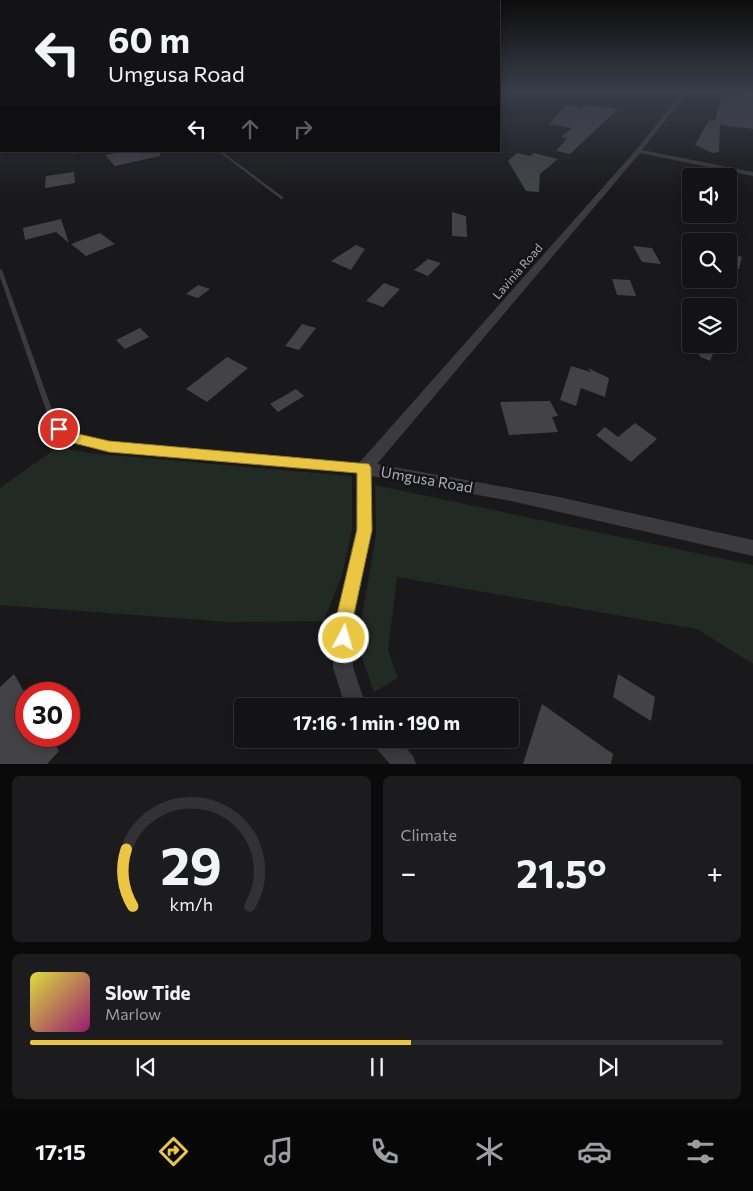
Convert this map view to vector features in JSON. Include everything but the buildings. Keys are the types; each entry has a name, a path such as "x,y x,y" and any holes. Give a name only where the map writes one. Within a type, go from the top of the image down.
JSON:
{"street":[{"name":"Lavinia Road","path":"364,468 658,126"},
{"path":"638,151 753,174"},
{"path":"352,698 343,666 344,623 364,530 364,468"},
{"name":"Umgusa Road","path":"364,468 436,479 586,510 753,548"},
{"path":"391,748 405,764"}],"lane":[{"path":"220,152 282,198"},
{"name":"Umgusa Road","path":"0,270 51,416 59,429 71,438 109,446 364,468"}],"shaded area":[{"path":"58,447 88,453 352,476 352,530 342,575 324,621 229,622 0,605 0,488"},
{"path":"375,485 753,565 753,664 697,629 397,577 388,650 398,678 374,692 361,655 360,628 376,535"}],"route":[{"path":"59,429 71,438 109,446 364,468 364,530 344,623 344,638"}]}
